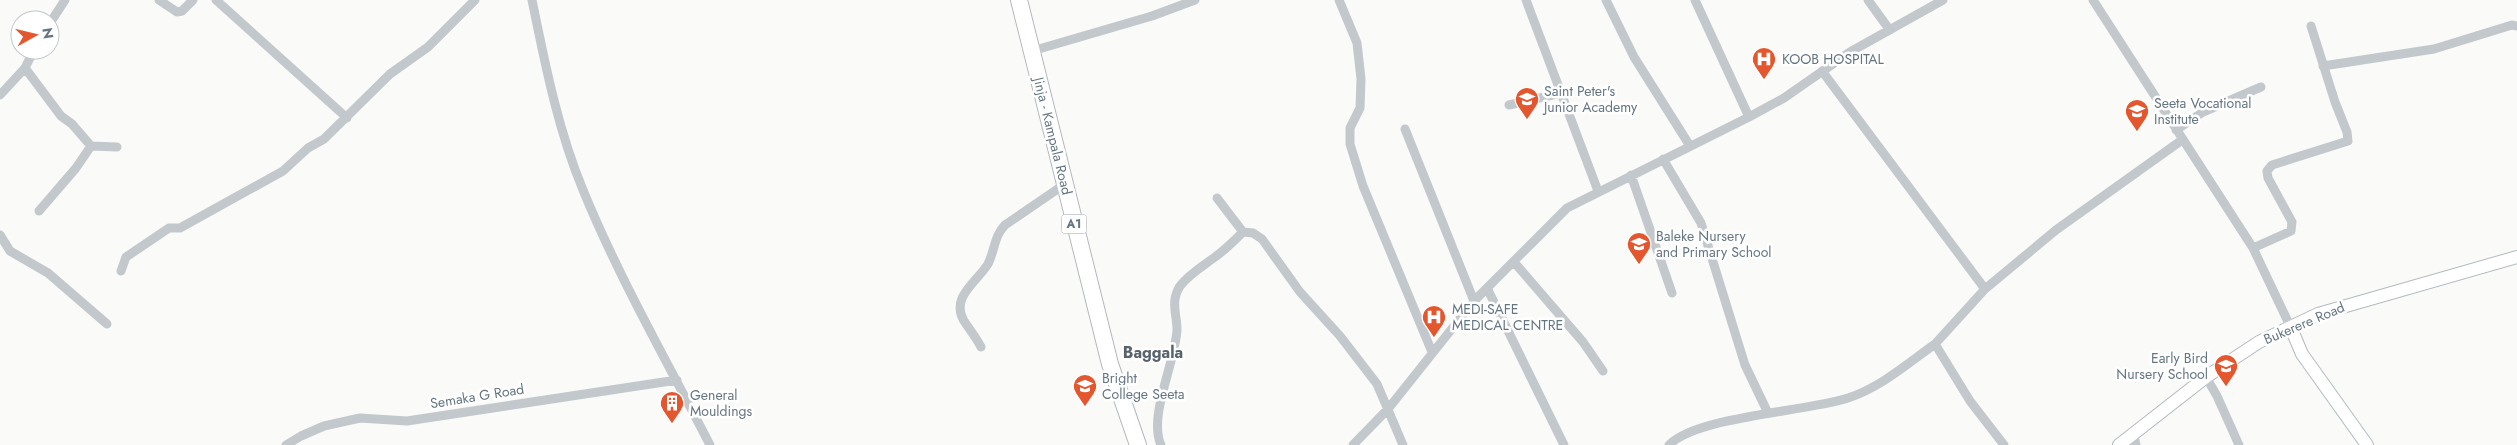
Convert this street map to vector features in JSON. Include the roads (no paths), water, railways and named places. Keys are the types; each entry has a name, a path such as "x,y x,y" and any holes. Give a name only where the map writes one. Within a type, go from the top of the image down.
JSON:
{"highway":[{"name":"Jinja - Kampala Road","path":"1019,0 1110,364 1138,445"}],"main road":[{"name":"Bukerere Road","path":"2119,445 2135,439 2206,377 2259,342 2318,314 2517,257"},
{"path":"2291,328 2302,354 2367,445"}],"street":[{"path":"159,0 177,12 182,11 193,0"},
{"path":"216,0 347,118"},
{"path":"121,271 126,257 169,228 180,228 234,200 283,171 308,148 324,139 390,74 428,47 475,0"},
{"path":"532,0 562,128 583,190 624,278 710,445"},
{"path":"1032,51 1152,16 1195,0"},
{"path":"1339,0 1357,43 1362,79 1360,108 1350,128 1350,144 1363,186 1432,352"},
{"path":"1526,0 1598,191"},
{"path":"1606,0 1634,57 1690,146"},
{"path":"1695,0 1749,117"},
{"path":"1868,0 1889,29"},
{"path":"1353,445 1388,408 1474,301 1567,208 1784,98 1822,71 1889,29 1943,0"},
{"path":"2093,0 2253,248 2291,328"},
{"path":"2253,248 2291,231 2292,222 2268,178 2267,171 2272,165 2348,141 2347,132 2323,66 2311,26"},
{"path":"2323,66 2434,49 2507,26 2517,26"},
{"path":"0,95 24,68 28,60"},
{"path":"24,68 61,116 72,124 91,146 117,147"},
{"path":"1822,71 1985,289"},
{"path":"2176,130 2203,112 2260,88"},
{"path":"1509,105 1561,92"},
{"path":"1405,129 1474,301"},
{"path":"1669,445 1685,435 1723,422 1818,405 1872,389 1935,344 1985,289 2056,230 2182,140"},
{"path":"39,210 76,168 91,146"},
{"path":"1663,159 1701,223 1744,365 1768,413"},
{"path":"1631,175 1672,293"},
{"path":"981,347 960,310 960,302 965,291 987,266 998,232 1005,225 1065,184"},
{"path":"1217,198 1243,232 1253,233 1262,239 1277,256 1300,292 1340,336 1377,384 1403,445"},
{"path":"1161,445 1156,436 1157,420 1177,332 1173,305 1175,294 1190,276 1228,247 1243,232"},
{"path":"0,235 10,251 48,273 107,324"},
{"path":"1514,262 1582,342 1603,371"},
{"path":"1487,288 1564,445"},
{"path":"1935,344 1970,400 2004,445"},
{"path":"2206,377 2217,396 2239,445"},
{"name":"Semaka G Road","path":"286,445 324,426 360,418 407,421 677,380"}],"place":[{"name":"KOOB HOSPITAL","path":"1764,80"},
{"name":"Saint Peter's Junior Academy","path":"1527,120"},
{"name":"Seeta Vocational Institute","path":"2137,132"},
{"name":"Baleke Nursery and Primary School","path":"1639,265"},
{"name":"MEDI-SAFE MEDICAL CENTRE","path":"1434,338"},
{"name":"Early Bird Nursery School","path":"2226,387"},
{"name":"Bright College Seeta","path":"1085,407"},
{"name":"General Mouldings","path":"672,424"}],"district":[{"name":"Baggala","path":"1153,352"}]}
